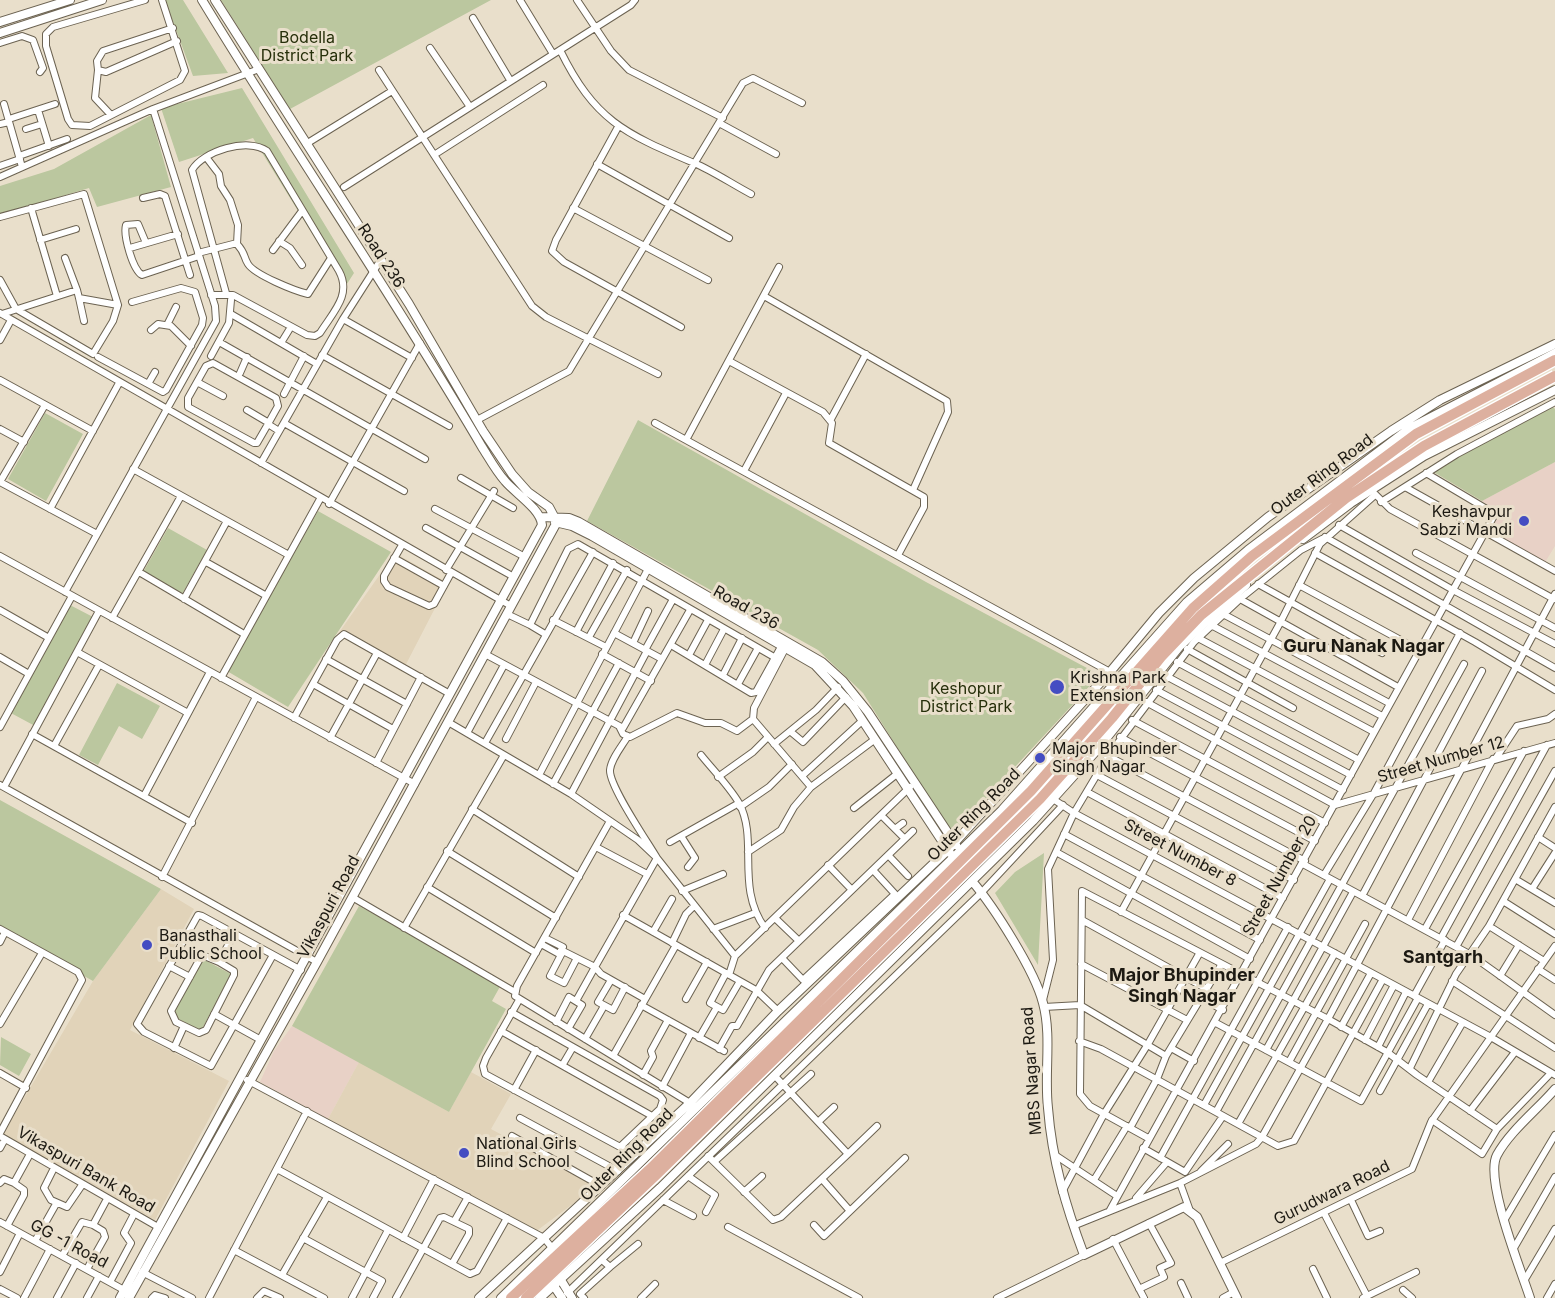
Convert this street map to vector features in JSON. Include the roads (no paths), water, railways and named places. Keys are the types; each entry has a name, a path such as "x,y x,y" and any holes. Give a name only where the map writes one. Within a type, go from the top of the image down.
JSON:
{"main road":[{"name":"Outer Ring Road","path":"511,1298 650,1169 1031,791 1192,608 1252,556 1416,435 1555,360"},
{"name":"Outer Ring Road","path":"526,1298 656,1175 1040,799 1112,718 1161,657 1201,615 1346,498 1424,446 1555,376"}],"street":[{"path":"0,22 70,0"},
{"path":"0,33 102,0"},
{"path":"146,0 53,27 46,34 46,46 68,119 72,125 90,126 180,80 185,70 162,0"},
{"name":"Road 236","path":"202,0 246,73 421,343 498,471 541,523 556,523 581,530 815,665 866,719 874,740 950,854"},
{"path":"215,0 512,474 528,492 549,507 556,523 579,522 806,651 843,681 866,719 957,846"},
{"path":"520,0 553,54"},
{"path":"577,0 595,29 629,70 721,120 776,154"},
{"path":"344,187 510,80 595,29 632,5 634,0"},
{"path":"473,18 510,80"},
{"path":"111,115 95,98 97,61 103,51 173,28"},
{"path":"0,43 22,36 33,40 43,68 40,72"},
{"path":"98,70 106,72 177,41"},
{"path":"430,48 470,107"},
{"path":"560,50 581,89 618,127 659,150 695,163 751,194"},
{"path":"0,177 155,108 259,69"},
{"path":"379,70 532,306 546,317 658,374"},
{"path":"477,420 560,377 575,362 747,79 753,78 802,103"},
{"path":"434,155 543,85"},
{"path":"306,144 392,91"},
{"path":"65,592 216,321 211,295 152,94"},
{"path":"0,124 55,104"},
{"path":"4,105 22,167"},
{"path":"38,110 49,146"},
{"path":"26,129 42,124"},
{"path":"618,127 552,251 555,256 681,327"},
{"path":"0,166 67,139"},
{"path":"226,293 215,248 192,177 195,164 206,157 240,146 262,147 267,151 331,258 346,288 358,294"},
{"path":"206,157 219,174 223,190 230,200 238,225 237,243 245,252 246,262 264,277 308,294 331,258"},
{"path":"597,164 729,238"},
{"path":"0,217 84,194 88,199 118,305 99,357 98,371"},
{"path":"143,198 165,196 190,275"},
{"path":"31,208 57,296"},
{"path":"573,208 708,280"},
{"path":"273,250 302,211"},
{"path":"146,243 136,222 124,228 136,270 142,275 186,261 215,248 237,243"},
{"path":"40,240 76,229"},
{"path":"130,248 178,234"},
{"path":"279,241 290,248 302,265"},
{"path":"65,258 78,294 84,321"},
{"path":"261,463 372,270 380,261"},
{"path":"686,440 779,267"},
{"path":"0,280 16,309 165,392 192,345 203,318 195,292 181,288 132,302"},
{"path":"211,295 226,293 239,298 308,335 315,336 320,333 346,288"},
{"path":"1,313 57,296 78,294 118,305"},
{"path":"764,296 943,398 949,405 948,412 913,490"},
{"path":"211,356 231,314 231,300"},
{"path":"167,325 176,307"},
{"path":"1,313 320,499 501,600 509,610 545,634"},
{"path":"231,314 317,364"},
{"path":"344,318 412,358"},
{"path":"0,340 11,320"},
{"path":"152,330 158,324 167,325 192,345 201,349"},
{"path":"281,343 289,330"},
{"path":"219,342 425,459"},
{"path":"329,504 421,343"},
{"path":"479,1298 690,1103 778,1011 950,854 1159,613 1194,578 1310,485 1440,400 1555,344"},
{"name":"Outer Ring Road","path":"957,846 992,819 1027,784 1187,602 1248,550 1335,482 1410,428 1555,353"},
{"path":"866,354 831,419 832,427 828,440 829,443 924,497 925,504 898,555"},
{"path":"322,355 449,426"},
{"path":"284,394 304,356"},
{"path":"87,364 99,357"},
{"path":"240,372 248,357"},
{"path":"729,362 831,419"},
{"path":"213,363 276,398 278,406 269,423 254,443 194,411 187,403 206,366 213,363"},
{"path":"148,384 155,372"},
{"path":"0,380 93,431"},
{"path":"197,382 223,396"},
{"path":"50,509 119,383"},
{"path":"540,1298 775,1076 1012,842 1112,731 1180,646 1226,602 1279,557 1424,456 1554,392"},
{"path":"744,471 786,393"},
{"path":"1381,502 1426,473 1555,402"},
{"path":"45,405 0,482 97,534"},
{"path":"1455,405 1469,433"},
{"path":"247,410 279,431"},
{"path":"284,423 404,491"},
{"path":"655,423 1110,672"},
{"path":"0,429 24,442"},
{"path":"133,469 287,554"},
{"path":"1426,473 1495,512 1485,532"},
{"path":"461,478 493,493 513,508"},
{"path":"1405,488 1555,570"},
{"path":"402,545 384,576 384,581 388,587 429,606 434,604 460,546 493,493"},
{"path":"1073,1226 1180,1183 1247,1150 1262,1137 1328,1019 1385,907 1554,597 1381,502 1373,493"},
{"path":"1166,1056 1080,1005 1043,1004 1050,978 1053,946 1048,869 1074,813 1120,737 1187,649 1240,599 1306,546 1324,538 1373,493"},
{"path":"112,618 181,495"},
{"path":"221,678 287,554 320,499"},
{"path":"435,509 525,557"},
{"path":"184,598 227,521"},
{"name":"Vikaspuri Road","path":"139,1271 158,1227 301,970 525,557 541,523"},
{"name":"Vikaspuri Road","path":"124,1295 317,962 556,523"},
{"path":"1339,525 1453,590 1555,644"},
{"path":"426,528 514,577"},
{"name":"Street Number 20","path":"1110,1210 1148,1138 1178,1091 1242,976 1389,703 1485,532"},
{"path":"1121,912 1214,739 1280,623 1324,538"},
{"path":"1324,538 1445,604 1555,668"},
{"path":"530,625 568,549 578,544 627,570 672,601 774,657"},
{"path":"485,743 593,552"},
{"path":"1416,553 1555,628"},
{"path":"1315,554 1460,633 1555,690"},
{"path":"0,556 415,784"},
{"path":"394,558 444,586"},
{"path":"206,562 265,595"},
{"path":"576,632 613,563"},
{"path":"539,775 648,569"},
{"path":"589,637 627,570"},
{"path":"139,572 244,634"},
{"path":"1258,584 1382,652"},
{"path":"1299,585 1419,650"},
{"path":"0,727 3,716 72,596"},
{"path":"1240,599 1398,687"},
{"path":"571,794 672,601"},
{"path":"0,610 49,638"},
{"path":"620,728 625,727 690,610"},
{"path":"99,611 2,786 317,962"},
{"path":"633,643 648,611"},
{"path":"1223,614 1389,703"},
{"path":"554,620 606,647"},
{"path":"689,656 708,620"},
{"path":"1211,625 1382,716"},
{"path":"705,665 724,629"},
{"path":"614,633 662,659"},
{"path":"1204,1105 1270,990 1327,877 1460,633"},
{"path":"294,718 337,640 344,634 450,694"},
{"path":"723,675 741,638"},
{"path":"1198,638 1374,732"},
{"path":"670,645 751,693 756,692 774,657 784,646"},
{"path":"784,646 754,708 753,719 811,787"},
{"path":"738,684 758,648"},
{"path":"1187,649 1293,708"},
{"path":"77,652 188,713"},
{"path":"330,738 377,653"},
{"path":"485,654 620,728 628,736"},
{"path":"602,654 651,681"},
{"path":"0,657 29,674"},
{"path":"326,659 407,704"},
{"path":"1177,662 1359,760"},
{"path":"553,784 619,663"},
{"path":"54,746 99,664"},
{"path":"1216,1112 1464,664"},
{"path":"467,733 504,665"},
{"path":"1362,896 1482,671"},
{"path":"144,796 210,672"},
{"path":"1166,676 1351,775"},
{"path":"376,763 421,677"},
{"path":"506,739 536,682"},
{"path":"313,684 393,729"},
{"path":"774,744 791,732 838,687"},
{"path":"1156,690 1342,790"},
{"path":"162,877 256,697"},
{"path":"791,732 802,741 846,697"},
{"path":"1146,702 1335,805"},
{"path":"735,956 657,858 619,794 610,773 610,766 628,736 671,714 681,714 705,723 717,722 737,730 753,719"},
{"path":"1408,920 1494,759 1517,726 1548,719 1555,714"},
{"path":"802,776 866,719"},
{"path":"1132,720 1325,824"},
{"path":"448,722 571,794 657,858"},
{"path":"1112,731 1315,842"},
{"path":"32,734 192,823"},
{"path":"718,777 753,752 768,737"},
{"path":"748,852 781,830 794,807 811,787 874,740"},
{"name":"Street Number 12","path":"1335,805 1461,767 1555,743"},
{"path":"1216,1023 1361,1101 1416,997 1443,939 1546,745"},
{"path":"1425,929 1524,751"},
{"path":"404,928 504,754"},
{"path":"701,755 740,805 748,852 747,876 755,913 765,928"},
{"path":"1108,756 1184,795 1353,892 1385,907 1471,955 1555,1015"},
{"path":"670,842 758,796 792,764"},
{"path":"1456,947 1555,771"},
{"path":"854,808 896,773"},
{"path":"1097,775 1294,880"},
{"path":"740,981 723,1010 710,1004 728,974 735,956 914,784"},
{"path":"1087,792 1283,898"},
{"name":"Street Number 8","path":"1053,799 1074,813 1272,918 1554,1074"},
{"path":"557,1283 566,1296 708,1155 981,894 1063,805"},
{"path":"472,809 579,877"},
{"path":"1410,1068 1440,1010 1452,981 1489,926 1555,809"},
{"path":"881,815 905,839"},
{"path":"992,819 1012,842"},
{"path":"515,992 610,821"},
{"path":"895,829 903,823"},
{"path":"562,951 595,968 625,987 668,1020 721,1050 732,1026 737,1026 769,970 913,831"},
{"path":"1064,834 1260,940"},
{"path":"681,836 695,858 688,867"},
{"path":"1538,837 1555,848"},
{"path":"596,846 647,874"},
{"path":"447,851 556,918"},
{"path":"1056,852 1250,959"},
{"name":"Outer Ring Road","path":"501,1298 562,1242 888,922 950,854"},
{"path":"1532,889 1555,854"},
{"path":"888,855 909,876"},
{"path":"576,1001 657,858"},
{"path":"828,865 852,890"},
{"path":"782,957 803,980 895,894 873,870"},
{"path":"682,891 723,874"},
{"path":"1515,879 1553,901 1555,893"},
{"name":"MBS Nagar Road","path":"970,883 981,894 1021,957 1043,1004 1048,1110 1055,1155 1062,1193 1084,1255"},
{"path":"427,887 536,953"},
{"path":"1148,1138 1090,1106 1080,1094 1081,894 1084,890 1199,954 1328,1019 1387,1052 1497,1130"},
{"path":"1266,1050 1353,892"},
{"path":"352,897 515,992 519,1000 690,1103"},
{"path":"653,932 672,899"},
{"path":"1503,901 1555,934"},
{"path":"612,1056 674,944 686,914 694,906"},
{"path":"712,929 755,913"},
{"path":"273,955 236,1026 211,1066 144,1032 137,1024 198,915 234,934 301,970"},
{"path":"623,915 756,990 778,1011"},
{"path":"775,918 799,941"},
{"path":"1082,921 1207,988"},
{"path":"888,922 908,943"},
{"path":"1289,1062 1365,924"},
{"path":"1489,926 1544,961"},
{"path":"1160,1158 1288,927"},
{"path":"0,942 3,931 78,972 82,980 2,1136 0,1148"},
{"path":"256,946 263,932"},
{"path":"219,962 234,934"},
{"path":"545,938 563,947 550,976 564,983 577,958"},
{"path":"541,944 559,954 562,951"},
{"path":"1500,976 1519,945"},
{"name":"Gurudwara Road","path":"1220,1263 1412,1169 1432,1120 1448,1095 1555,946"},
{"path":"0,1024 42,953"},
{"path":"1238,1124 1335,953"},
{"path":"1062,1193 1104,1114 1148,1044 1199,954"},
{"path":"202,955 219,962 235,973 202,1033 184,1026 172,1017 171,1011 202,955"},
{"path":"686,999 707,962"},
{"path":"1081,964 1187,1020"},
{"path":"1094,1180 1157,1080 1166,1056 1221,965"},
{"path":"169,966 190,977"},
{"path":"1538,969 1555,980"},
{"path":"1341,1027 1371,973"},
{"path":"1079,1041 1101,1048 1278,1146 1294,1141 1383,979"},
{"path":"611,980 598,1002 604,1006 613,1010 625,987"},
{"path":"1452,981 1555,1048"},
{"path":"1365,1040 1394,985"},
{"path":"1378,1047 1406,992"},
{"path":"556,1022 569,997 576,1001 582,1005 568,1029"},
{"path":"1201,998 1223,1010"},
{"path":"519,1000 501,1031 483,1070 514,1090 635,1155"},
{"path":"1380,1091 1428,1004"},
{"path":"585,1040 604,1006"},
{"path":"699,1038 717,1007"},
{"path":"512,1012 660,1096 663,1104 621,1146"},
{"path":"214,1014 261,1040"},
{"path":"643,1075 653,1057 651,1051 668,1020"},
{"path":"1428,1082 1463,1022"},
{"path":"174,1048 184,1026"},
{"path":"501,1031 652,1116"},
{"path":"662,1087 691,1033"},
{"path":"563,1064 573,1047"},
{"path":"1171,1048 1194,1061"},
{"path":"514,1090 536,1050"},
{"path":"1470,1111 1515,1052"},
{"path":"0,1073 26,1088"},
{"path":"715,1161 811,1074"},
{"path":"1432,1120 1482,1154 1497,1130 1554,1074"},
{"path":"240,1076 544,1238 553,1249"},
{"path":"775,1076 848,1154"},
{"path":"1530,1298 1492,1172 1496,1157 1555,1089"},
{"path":"818,1122 834,1107"},
{"path":"209,1298 307,1112"},
{"path":"1143,1148 1185,1172 1223,1116"},
{"path":"520,1118 618,1171"},
{"path":"708,1155 768,1218 777,1220 877,1126"},
{"path":"1505,1219 1555,1135"},
{"name":"Vikaspuri Bank Road","path":"2,1136 82,1185 158,1227"},
{"path":"512,1136 601,1186"},
{"path":"1196,1175 1228,1144"},
{"path":"14,1183 30,1154"},
{"path":"1055,1155 1117,1196"},
{"path":"814,1225 824,1236 905,1158"},
{"path":"1134,1201 1167,1162"},
{"path":"54,1168 44,1188 56,1204 67,1207 82,1185"},
{"path":"277,1169 470,1274 477,1271 507,1218"},
{"path":"688,1176 715,1195 706,1212"},
{"path":"744,1192 762,1176"},
{"path":"1514,1248 1555,1177"},
{"path":"0,1183 4,1179 24,1190 24,1195 8,1226"},
{"path":"403,1238 434,1179"},
{"path":"822,1179 850,1211"},
{"path":"1180,1183 1189,1208 1197,1217 1236,1295 1223,1298"},
{"path":"282,1275 327,1197"},
{"path":"454,1220 468,1197"},
{"path":"93,1226 107,1199"},
{"path":"663,1200 693,1216"},
{"path":"1351,1200 1368,1236 1380,1231"},
{"path":"35,1241 56,1204"},
{"path":"997,1298 1113,1239 1184,1207 1189,1208"},
{"path":"1324,1213 1365,1297 1416,1272"},
{"path":"110,1282 131,1243 124,1233 134,1214"},
{"path":"396,1298 440,1218 448,1216 467,1227 469,1234 452,1264"},
{"path":"583,1221 603,1240"},
{"name":"GG -1 Road","path":"0,1222 110,1282 124,1295"},
{"path":"63,1256 82,1222 93,1226 106,1234 87,1269"},
{"path":"1139,1289 1164,1277 1160,1268 1171,1263 1149,1223"},
{"path":"728,1227 859,1298"},
{"path":"1524,1281 1555,1229"},
{"path":"352,1298 388,1230"},
{"path":"0,1272 20,1233"},
{"path":"303,1238 382,1281 373,1298"},
{"path":"1113,1239 1144,1298"},
{"path":"562,1242 580,1261"},
{"path":"584,1298 580,1294 638,1244"},
{"path":"24,1298 50,1250"},
{"path":"234,1250 324,1298"},
{"path":"602,1260 610,1267"},
{"path":"57,1298 76,1263"},
{"path":"1313,1269 1327,1298"},
{"path":"139,1271 192,1298"},
{"path":"87,1298 99,1276"},
{"path":"1181,1283 1188,1298"},
{"path":"641,1298 655,1284"},
{"path":"1547,1298 1555,1284"},
{"path":"0,1289 6,1295 17,1298"},
{"path":"1403,1290 1412,1298"},
{"path":"256,1298 264,1291 279,1298"},
{"path":"152,1298 155,1295 165,1298"}],"place":[{"name":"Keshavpur Sabzi Mandi","path":"1524,521"},
{"name":"Krishna Park Extension","path":"1057,687"},
{"name":"Major Bhupinder Singh Nagar","path":"1040,758"},
{"name":"Banasthali Public School","path":"147,945"},
{"name":"National Girls Blind School","path":"464,1153"}],"district":[{"name":"Guru Nanak Nagar","path":"1364,647"},
{"name":"Santgarh","path":"1443,958"},
{"name":"Major Bhupinder Singh Nagar","path":"1182,986"}],"park label":[{"name":"Bodella District Park","path":"307,47"},
{"name":"Keshopur District Park","path":"966,698"}]}
